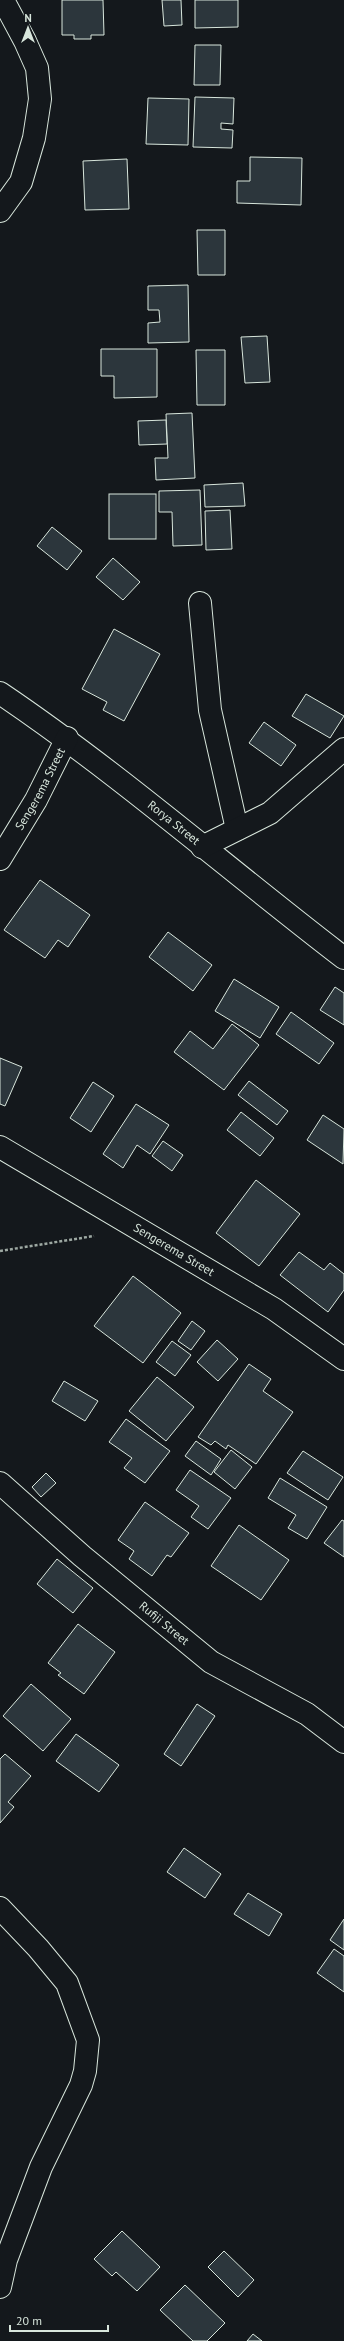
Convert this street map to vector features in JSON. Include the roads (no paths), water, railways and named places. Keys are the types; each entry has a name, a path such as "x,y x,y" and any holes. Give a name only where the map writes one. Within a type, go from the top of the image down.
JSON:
{"street":[{"path":"0,211 21,182 34,138 40,99 37,68 25,41 3,0"},
{"path":"200,603 210,710 237,829"},
{"name":"Rorya Street","path":"0,693 67,738 202,847 344,958"},
{"name":"Sengerema Street","path":"0,859 36,800 67,738"},
{"path":"202,847 270,813 344,749"},
{"name":"Sengerema Street","path":"0,1147 274,1309 344,1359"},
{"name":"Rufiji Street","path":"0,1482 82,1556 211,1662 307,1714 344,1742"},
{"path":"0,1908 38,1948 67,1983 88,2040 85,2071 80,2085 41,2167 6,2260 0,2287"}]}
